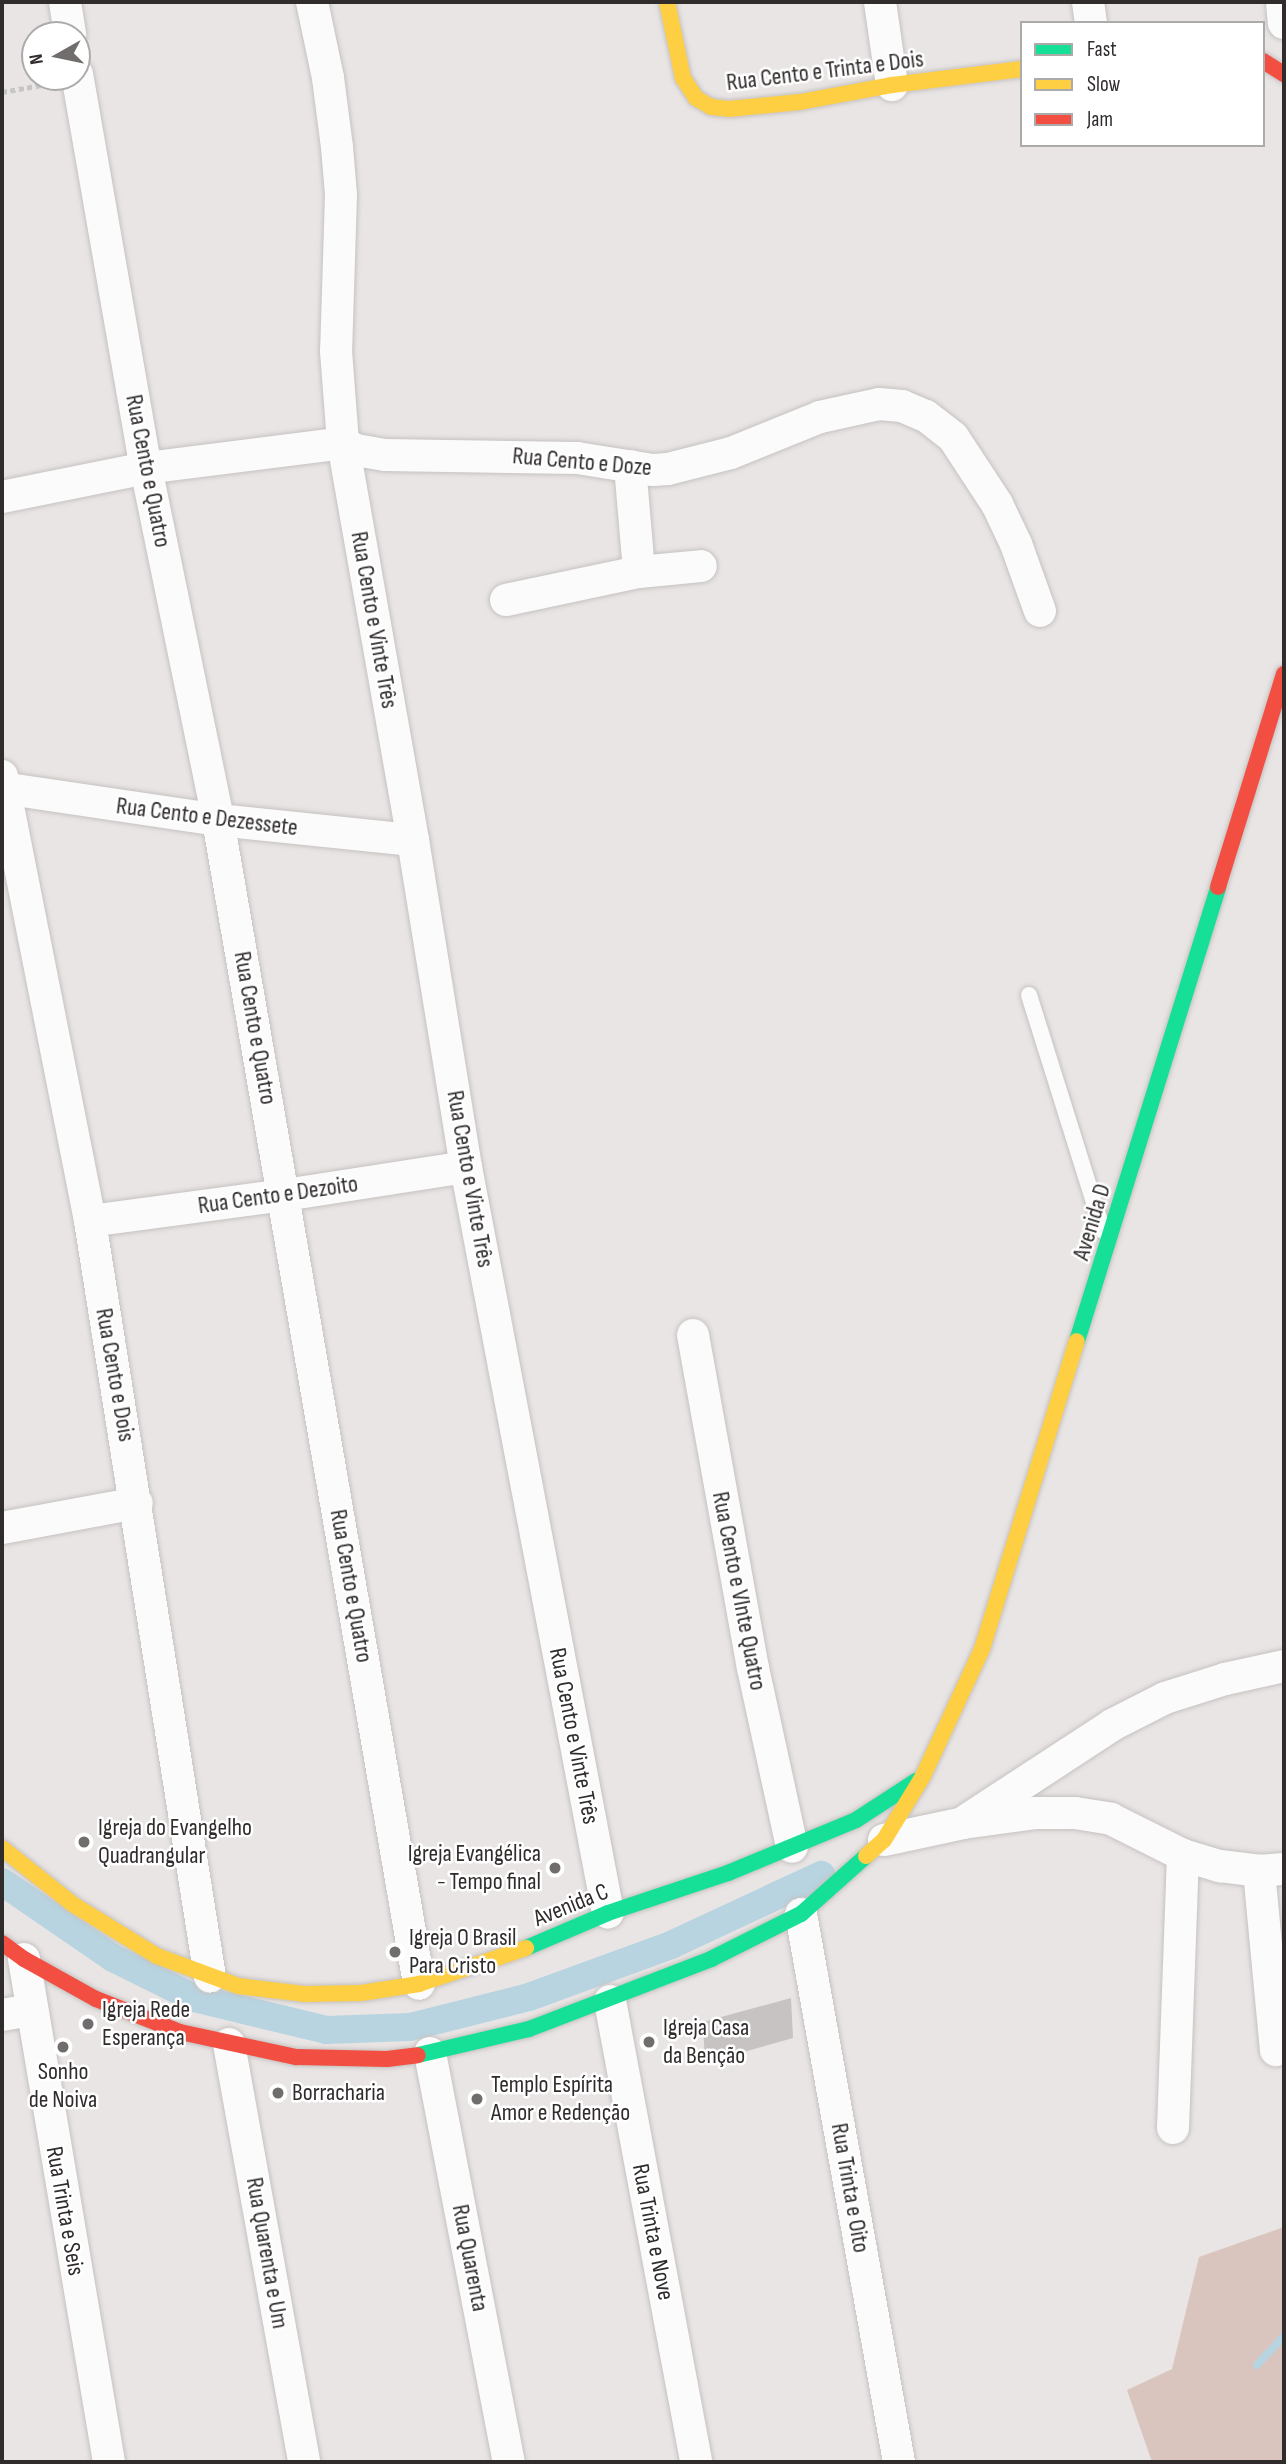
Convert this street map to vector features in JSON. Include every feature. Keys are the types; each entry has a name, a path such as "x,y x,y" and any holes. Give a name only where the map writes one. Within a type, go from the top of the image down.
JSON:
{"main road":[{"name":"Rua Cento e Trinta e Dois","path":"667,2 683,78 696,97 711,107 800,102 892,85 1020,69"},
{"path":"1265,62 1284,74"},
{"name":"Avenida D","path":"13,1951 96,1999 180,2032 296,2057 387,2059 430,2053 530,2029 610,2001 711,1959 801,1914 884,1840 923,1776 982,1649 1284,674"},
{"name":"Avenida C","path":"2,1848 86,1912 156,1956 239,1986 304,1994 361,1993 419,1984 498,1961 608,1913 792,1847 856,1819 923,1776"}],"street":[{"path":"65,2 68,21"},
{"name":"Rua Cento e Vinte Três","path":"312,2 337,147 341,195 336,351 343,443 414,841 466,1167 608,1913"},
{"path":"880,2 892,85"},
{"path":"1088,2 1091,21"},
{"path":"1282,2 1284,23"},
{"name":"Rua Cento e Quatro","path":"79,91 146,468 218,820 285,1195 419,1984"},
{"name":"Rua Cento e Doze","path":"2,497 146,468 343,443 356,450 385,455 577,458 668,469 731,453 820,417 879,404 902,407 926,416 953,437 972,462 1016,544 1040,611"},
{"path":"630,466 639,572"},
{"path":"506,600 639,572 701,566"},
{"name":"Rua Cento e Dezessete","path":"2,784 218,820 414,841"},
{"name":"Rua Cento e Dois","path":"2,784 90,1220 137,1503 210,1977"},
{"name":"Rua Cento e Dezoito","path":"90,1220 285,1195 466,1167"},
{"name":"Rua Cento e VInte Quatro","path":"693,1335 753,1668 792,1847"},
{"path":"2,1528 137,1503"},
{"path":"963,1823 1112,1725 1166,1698 1225,1679 1284,1666"},
{"path":"884,1840 963,1823 1036,1813 1075,1813 1111,1819 1183,1856 1272,1870 1276,2050"},
{"path":"1173,2128 1183,1856"},
{"name":"Rua Trinta e Oito","path":"801,1914 899,2462"},
{"name":"Rua Trinta e Seis","path":"13,1951 16,2012 109,2462"},
{"name":"Rua Trinta e Nove","path":"610,2001 696,2462"},
{"name":"Rua Quarenta e Um","path":"229,2044 304,2462"},
{"name":"Rua Quarenta","path":"430,2053 509,2462"}],"lane":[{"path":"1029,995 1108,1247"}],"path":[{"path":"2,92 21,88"}],"shaded area":[{"path":"1284,2227 1284,2462 1152,2462 1127,2390 1172,2369 1199,2257"}],"building":[{"path":"791,1998 793,2038 705,2063 703,2022"}],"waterway":[{"path":"2,1882 113,1958 194,1998 326,2030 410,2027 529,1997 671,1945 821,1875"},
{"path":"1257,2365 1284,2336"}],"traffic: fast":[{"path":"1077,1341 1218,887"},
{"path":"526,1948 608,1913 728,1873 856,1820 916,1781"},
{"path":"418,2055 529,2029 711,1959 801,1914 866,1856"}],"traffic: slow":[{"path":"667,2 683,78 696,98 711,107 729,109 800,102 892,85 1020,69"},
{"path":"866,1856 884,1840 923,1776 982,1649 1077,1341"},
{"path":"2,1848 74,1905 157,1956 238,1986 304,1994 361,1993 419,1984 526,1948"}],"traffic: jam":[{"path":"1265,62 1284,74"},
{"path":"1218,887 1284,674"},
{"path":"2,1943 24,1959 96,1999 180,2032 296,2057 387,2059 418,2055"}],"place":[{"name":"Igreja do Evangelho Quadrangular","path":"84,1842"},
{"name":"Igreja Evangélica - Tempo final","path":"555,1868"},
{"name":"Igreja O Brasil Para Cristo","path":"395,1952"},
{"name":"Igreja Rede Esperança","path":"88,2024"},
{"name":"Igreja Casa da Benção","path":"649,2042"},
{"name":"Sonho de Noiva","path":"63,2047"},
{"name":"Borracharia","path":"278,2093"},
{"name":"Templo Espírita Amor e Redenção","path":"477,2099"}]}
